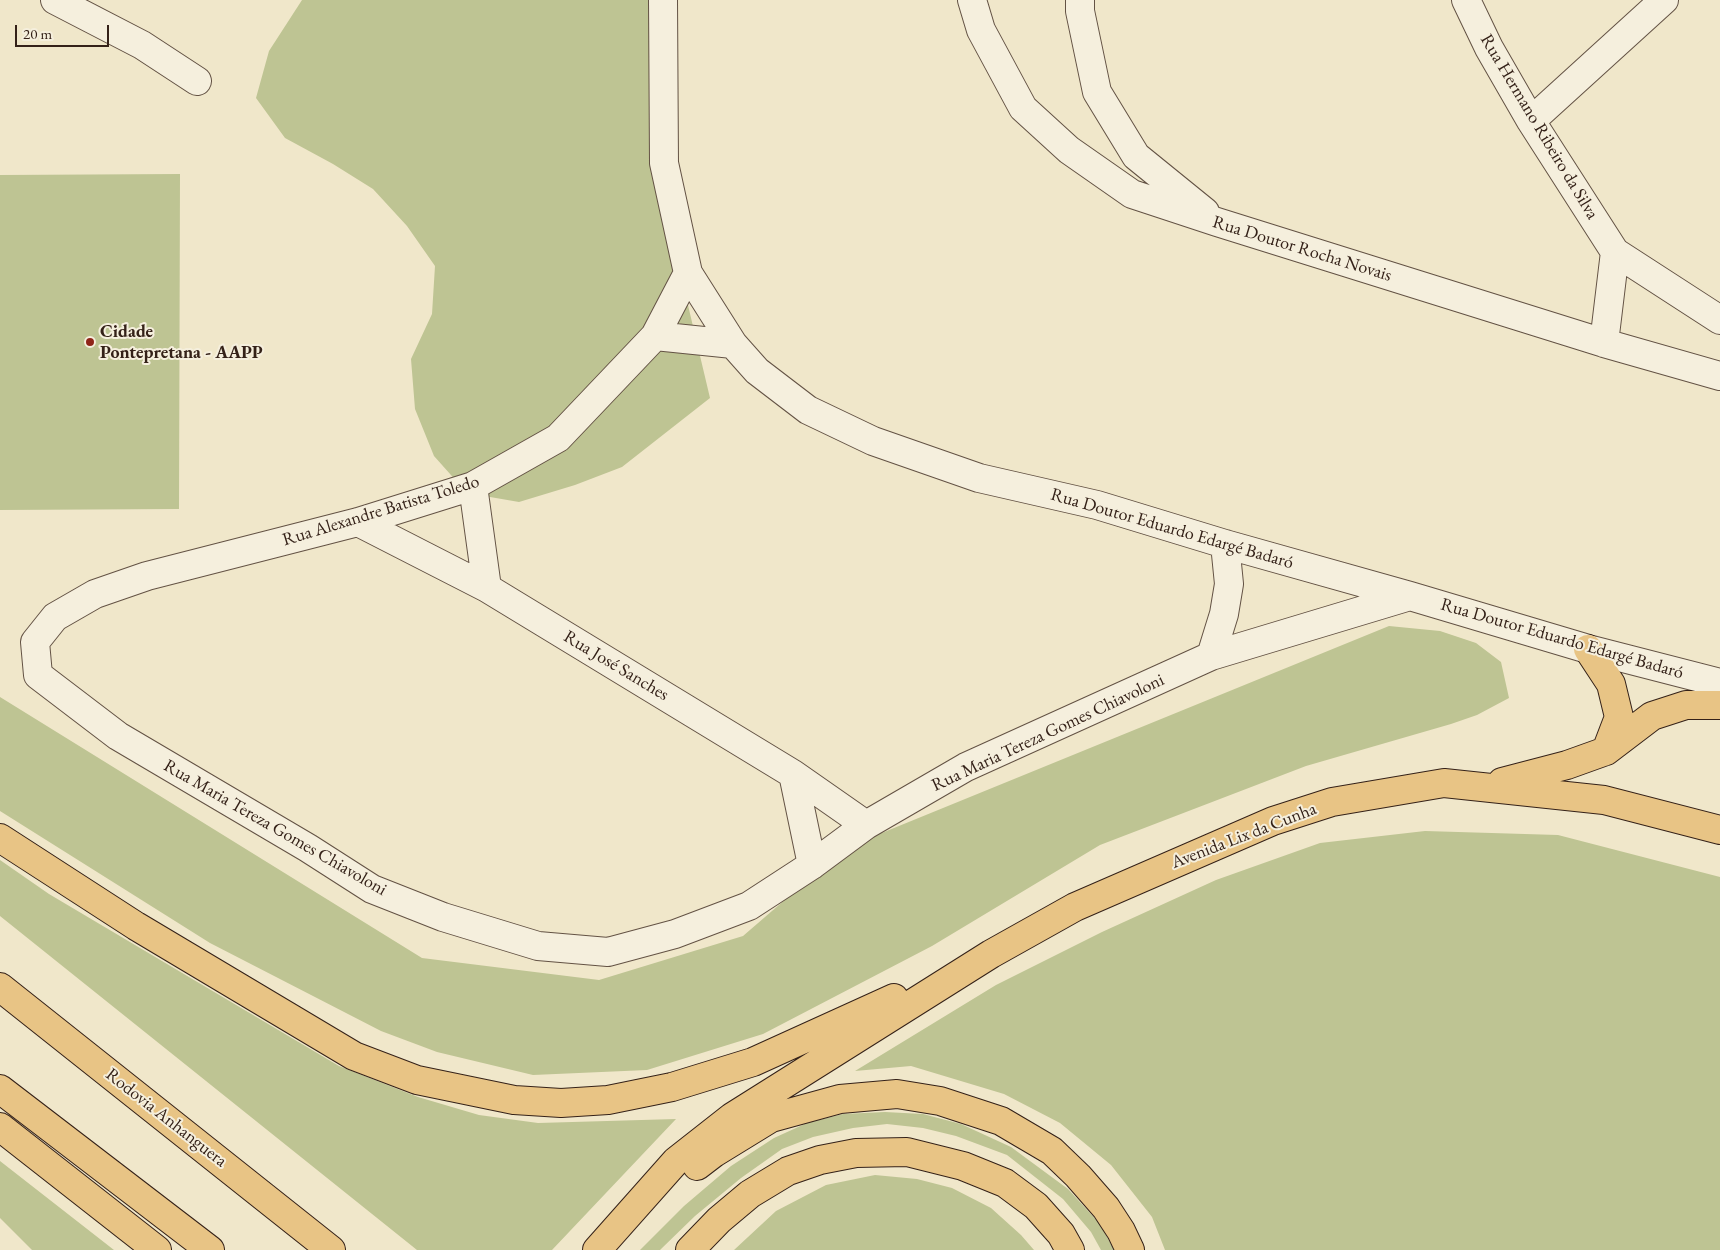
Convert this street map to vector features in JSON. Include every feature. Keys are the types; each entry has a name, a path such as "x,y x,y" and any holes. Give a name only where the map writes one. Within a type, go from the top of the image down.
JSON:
{"highway":[{"path":"1588,649 1611,684 1619,717 1606,751"},
{"path":"1486,786 1567,765 1606,751 1652,716 1686,705 1720,705"},
{"name":"Avenida Lix da Cunha","path":"991,954 1075,907 1273,821 1332,802 1444,783 1486,786 1604,800 1720,830"},
{"path":"0,838 136,926 354,1056 417,1080 514,1100 561,1103 608,1100 672,1087 753,1062 991,954"},
{"path":"600,1246 676,1161 732,1116 991,954"},
{"name":"Rodovia Anhanguera","path":"0,987 331,1250"},
{"path":"0,1089 210,1250"},
{"path":"600,1246 714,1153 771,1118 840,1099 897,1094 940,1102 1001,1121 1052,1151 1078,1176 1106,1208 1121,1231 1130,1250"},
{"path":"0,1127 158,1250"},
{"path":"690,1250 719,1220 750,1194 788,1171 820,1160 856,1153 908,1152 963,1166 1004,1183 1036,1206 1061,1234 1070,1250"}],"street":[{"path":"55,0 142,45 197,81"},
{"path":"663,0 664,163 688,273"},
{"name":"Rua Doutor Rocha Novais","path":"972,0 981,30 1023,108 1069,150 1132,194 1604,344 1720,376"},
{"path":"1080,0 1080,11 1098,92 1136,156 1217,222"},
{"name":"Rua Hermano Ribeiro da Silva","path":"1466,0 1489,48 1531,121 1615,252 1720,320"},
{"path":"1531,121 1664,0"},
{"path":"1604,344 1615,252"},
{"name":"Rua Alexandre Batista Toledo","path":"38,675 35,642 55,617 95,594 147,576 358,522 473,486 558,438 655,336 688,273"},
{"name":"Rua Doutor Eduardo Edargé Badaró","path":"688,273 733,344 757,371 808,410 873,441 979,478 1096,505 1588,649 1720,683"},
{"path":"655,336 733,344"},
{"path":"473,486 487,588"},
{"name":"Rua José Sanches","path":"358,522 487,588 793,774 866,825"},
{"path":"1211,656 1224,614 1229,584 1225,544"},
{"name":"Rua Maria Tereza Gomes Chiavoloni","path":"38,675 118,736 308,848 372,889 443,917 538,946 608,952 675,934 749,906 812,865 866,825 966,767 1211,656 1410,596"},
{"path":"793,774 812,865"}],"green space":[{"path":"302,0 667,0 687,301 710,398 622,467 575,485 519,502 467,493 434,456 415,409 411,359 432,314 435,266 407,226 373,189 333,164 285,138 256,98 269,51"},
{"name":"Cidade Pontepretana - AAPP","path":"180,174 179,509 0,510 0,175"},
{"path":"1389,626 1440,631 1476,643 1501,662 1509,698 1477,715 1306,766 1100,845 932,946 763,1034 647,1070 533,1075 437,1052 381,1031 210,943 0,811 0,697 422,958 599,980 743,936 845,848"},
{"path":"1425,831 1558,835 1720,877 1720,1250 1165,1250 1152,1217 1111,1165 1060,1123 1004,1094 911,1066 855,1071 996,985 1102,932 1216,880 1320,843"},
{"path":"0,860 49,894 339,1066 418,1097 479,1115 538,1123 676,1119 552,1250 417,1250 0,916"},
{"path":"885,1112 923,1114 961,1124 1011,1147 1068,1189 1100,1224 1114,1250 1101,1250 1091,1232 1063,1199 1007,1155 956,1136 923,1128 887,1124 853,1128 813,1137 782,1149 741,1178 695,1216 660,1250 640,1250 684,1206 731,1166 774,1138 807,1123 843,1114"},
{"path":"0,1161 114,1250 32,1250 0,1218"},
{"path":"875,1175 917,1179 952,1188 991,1208 1021,1235 1034,1250 734,1250 776,1211 826,1185"}],"place":[{"name":"Cidade Pontepretana - AAPP","path":"90,342"}]}
